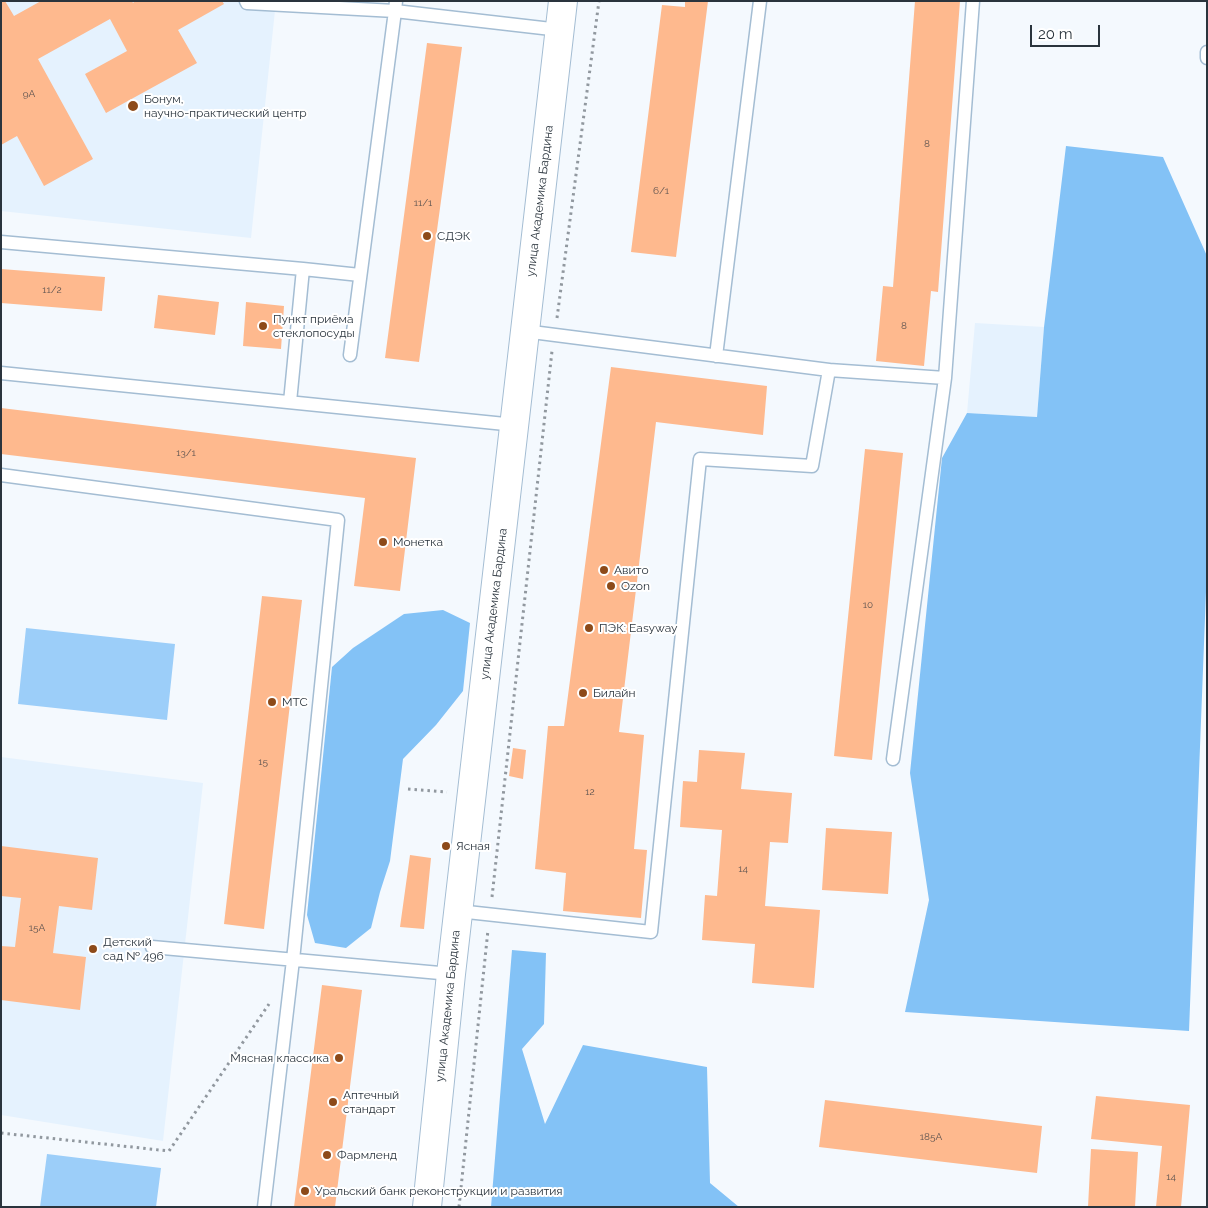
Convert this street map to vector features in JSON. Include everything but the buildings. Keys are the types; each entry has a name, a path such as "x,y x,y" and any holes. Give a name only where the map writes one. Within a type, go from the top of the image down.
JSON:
{"street":[{"name":"улица Академика Бардина","path":"427,1207 458,911 524,331 564,1"}],"lane":[{"path":"246,1 247,3 395,6 560,30"},
{"path":"716,356 760,1"},
{"path":"893,760 945,378 973,1"},
{"path":"350,355 395,6"},
{"path":"1207,52 1207,57"},
{"path":"1,242 360,275"},
{"path":"290,402 303,269"},
{"path":"524,331 829,370 945,378"},
{"path":"458,911 490,916 651,932 700,459 812,466 829,370"},
{"path":"1,374 514,425"},
{"path":"1,475 338,520 292,966 264,1207"},
{"path":"152,947 292,966 451,974"}],"path":[{"path":"459,1207 554,335 599,1"},
{"path":"1,1134 169,1151 292,966"}],"shaded area":[{"name":"Бонум, научно-практический центр","path":"1,1 276,1 251,238 1,211"},
{"path":"1066,146 1163,157 1207,256 1207,566 1189,1031 905,1012 929,900 910,773 942,458 967,413 1037,417 1044,327"},
{"path":"975,323 1044,327 1037,417 967,413"},
{"path":"443,610 470,623 463,691 436,725 403,759 390,861 371,928 346,948 315,943 307,915 332,667 353,648 404,614"},
{"path":"26,628 175,644 167,720 18,704"},
{"name":"Детский сад № 496","path":"1,757 203,783 163,1141 1,1115"},
{"path":"512,950 546,953 544,1024 522,1049 545,1124 583,1045 707,1067 710,1183 739,1207 491,1207"},
{"path":"47,1154 161,1168 156,1207 40,1207"}],"place":[{"name":"Бонум, научно-практический центр","path":"133,106"},
{"name":"СДЭК","path":"427,236"},
{"name":"Пункт приёма стеклопосуды","path":"263,326"},
{"name":"Монетка","path":"383,542"},
{"name":"Авито","path":"604,570"},
{"name":"Ozon","path":"611,586"},
{"name":"ПЭК: Easyway","path":"589,628"},
{"name":"Билайн","path":"583,693"},
{"name":"МТС","path":"272,702"},
{"name":"Ясная","path":"446,846"},
{"name":"Детский сад № 496","path":"93,949"},
{"name":"Мясная классика","path":"339,1058"},
{"name":"Аптечный стандарт","path":"333,1102"},
{"name":"Фармленд","path":"327,1155"},
{"name":"Уральский банк реконструкции и развития","path":"305,1191"}]}
